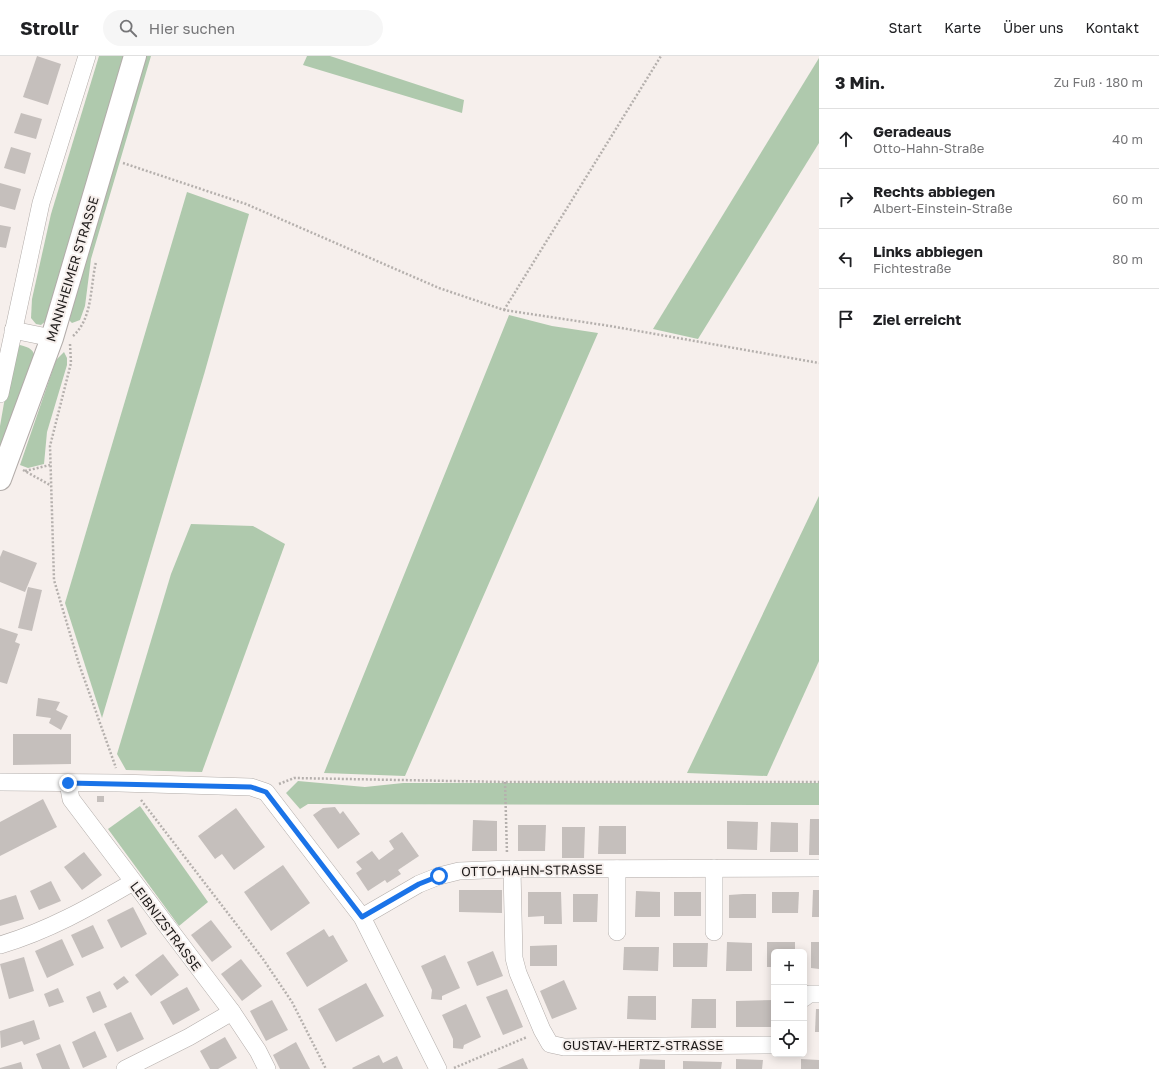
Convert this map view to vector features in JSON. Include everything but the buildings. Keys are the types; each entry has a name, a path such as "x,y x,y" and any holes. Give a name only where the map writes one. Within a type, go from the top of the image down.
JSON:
{"main road":[{"name":"MANNHEIMER STRASSE","path":"11,471 60,339 135,56"}],"street":[{"path":"0,394 41,203 87,56"},
{"path":"13,330 60,339"},
{"path":"0,782 119,782 251,787 266,792 362,917 438,1069"},
{"name":"LEIBNIZSTRASSE","path":"68,783 71,799 232,1012 258,1051 266,1069"},
{"name":"OTTO-HAHN-STRASSE","path":"617,868 617,932"},
{"name":"OTTO-HAHN-STRASSE","path":"362,917 419,884 439,876 459,871 617,868 819,868"},
{"path":"714,868 714,932"},
{"name":"GUSTAV-HERTZ-STRASSE","path":"510,869 514,958 518,973 542,1030 550,1044 564,1047 771,1045"},
{"path":"0,945 29,936 87,909 133,882"},
{"path":"807,996 809,994 819,994"},
{"path":"125,1069 189,1037 232,1012"}],"path":[{"path":"504,310 661,56"},
{"path":"124,163 246,204 439,288 504,310 819,363"},
{"path":"60,339 72,349 71,363 50,446 50,486 56,588 79,664 116,768 122,792 134,792 145,805 263,960 292,1002 326,1069"},
{"path":"11,471 50,465"},
{"path":"11,471 50,486"},
{"path":"266,792 281,783 294,778 505,782 819,782"},
{"path":"505,782 510,869"},
{"path":"452,1069 542,1030"}],"green space":[{"path":"99,56 125,56 47,320 41,325 36,324 31,318 32,299 51,214"},
{"path":"145,56 151,56 91,259 85,306 80,320 72,323 69,320 69,316"},
{"path":"307,56 330,56 464,100 462,113 303,65"},
{"path":"819,58 819,143 698,339 653,329"},
{"path":"187,192 249,214 205,371 102,718 65,603"},
{"path":"509,315 552,326 598,333 405,776 324,773"},
{"path":"20,345 31,349 34,353 35,359 0,452 0,426 12,357 15,349"},
{"path":"64,352 67,358 67,365 47,432 44,464 28,468 20,465 56,360"},
{"path":"819,496 819,661 767,776 687,773"},
{"path":"191,524 253,526 285,544 202,772 126,770 117,754 171,574"},
{"path":"298,781 365,787 403,783 819,783 819,805 308,804 300,809 286,793"},
{"path":"140,806 208,902 179,926 108,829"}],"route":[{"path":"68,783 119,782 251,787 266,792 362,917 419,884 439,876"}]}
